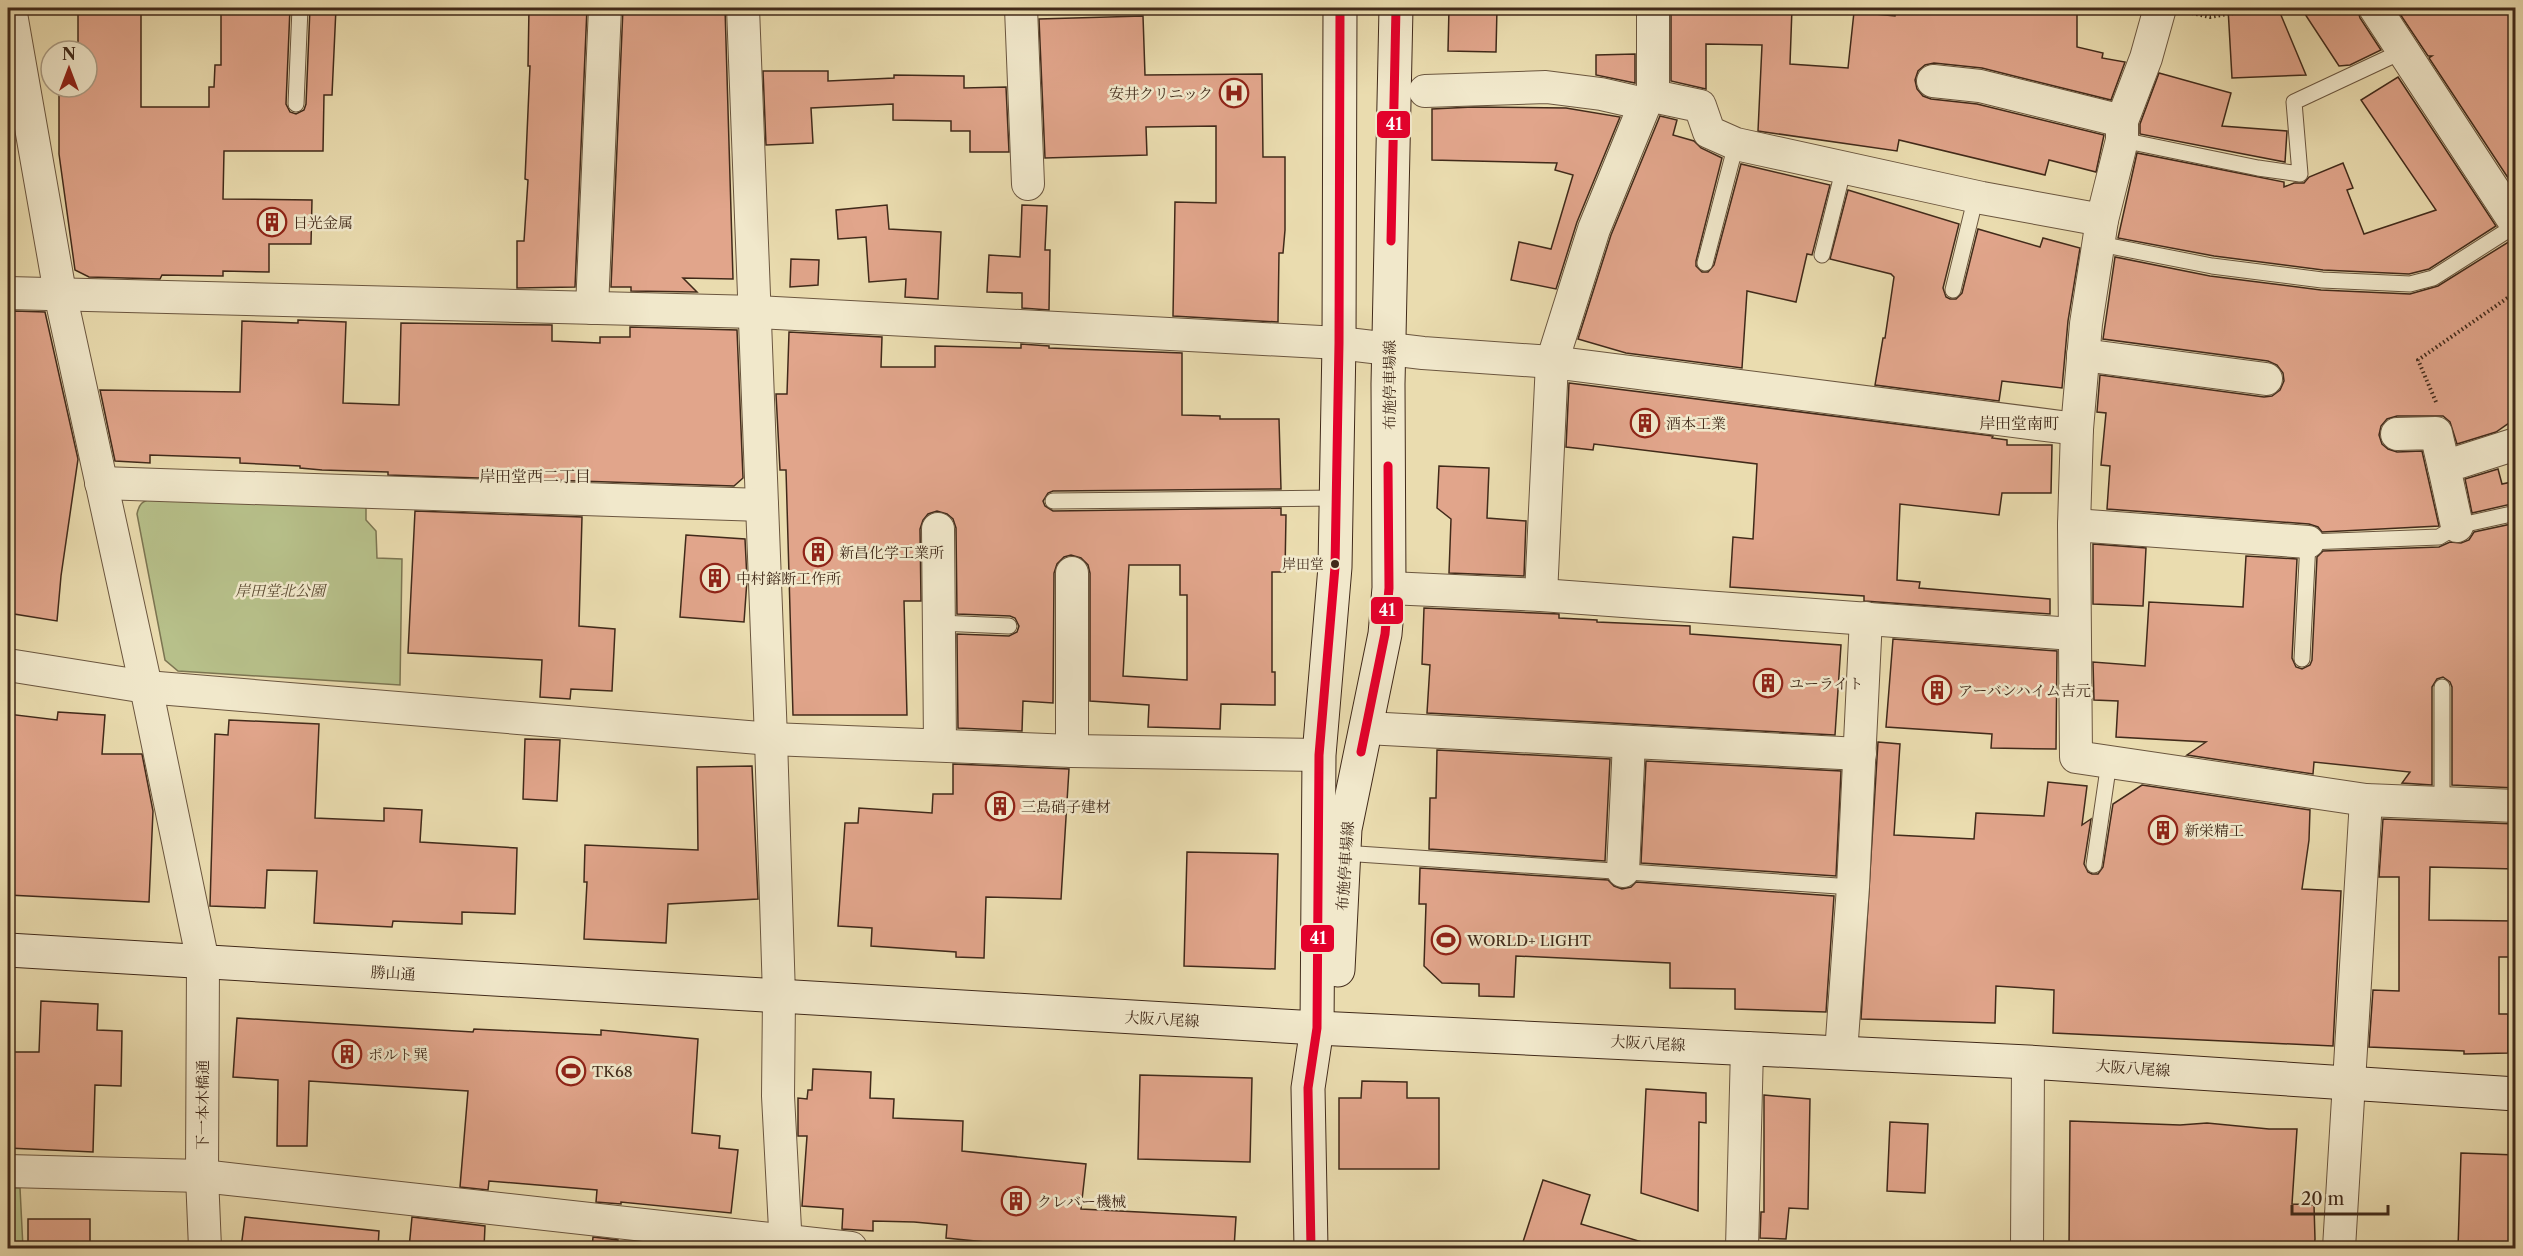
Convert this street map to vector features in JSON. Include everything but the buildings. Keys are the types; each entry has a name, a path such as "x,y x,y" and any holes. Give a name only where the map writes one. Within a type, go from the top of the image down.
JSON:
{"main road":[{"name":"布施停車場線","path":"1317,1028 1319,755 1335,567 1339,343 1340,8"},
{"name":"布施停車場線","path":"1317,1028 1340,965 1343,853 1385,634 1389,588 1389,347 1396,8"},
{"name":"勝山通","path":"8,950 779,996"},
{"name":"大阪八尾線","path":"779,996 1317,1028 2028,1062 2348,1081 2516,1094"},
{"path":"1311,1248 1308,1088 1317,1028"}],"street":[{"name":"下一本木橋通","path":"10,8 60,293 203,962 202,1176 205,1248"},
{"path":"592,308 605,8"},
{"path":"743,8 771,739 779,996 778,1096 786,1245"},
{"path":"1021,8 1028,184"},
{"path":"1541,595 1552,362 1594,229 1649,100 1653,8"},
{"path":"2375,8 2516,224"},
{"path":"2175,10 2146,58 2122,131 2101,232 2086,324 2077,429 2074,525 2073,633 2076,757 2366,800 2516,806"},
{"path":"1933,81 1980,86 2122,131"},
{"path":"1425,91 1546,87 1700,106 1709,132 1736,144 1976,196 2101,232"},
{"path":"8,292 756,312 1339,343 1389,347 1423,353 1552,362 2077,429"},
{"path":"2084,355 2266,379"},
{"path":"2397,434 2436,433 2457,526"},
{"path":"2444,467 2516,444"},
{"path":"101,483 762,505"},
{"path":"2074,525 2308,542"},
{"path":"938,529 940,745"},
{"path":"1072,573 1072,750"},
{"path":"1389,588 1541,595 2073,633"},
{"path":"1841,1053 1853,887 1866,618"},
{"path":"8,665 146,687 771,739 1072,750 1319,755"},
{"path":"1366,728 1860,754"},
{"path":"1623,871 1629,742"},
{"path":"2338,1248 2366,800"},
{"path":"1743,1248 1747,1048"},
{"path":"2027,1248 2028,1062"},
{"path":"8,1171 202,1176 786,1245 852,1248"}],"lane":[{"path":"296,104 300,8"},
{"path":"2122,131 2258,168 2300,174 2294,102 2403,51"},
{"path":"1705,263 1736,144"},
{"path":"1822,255 1844,167"},
{"path":"1953,290 1976,196"},
{"path":"2101,232 2212,266 2322,280 2410,284 2433,278 2516,224"},
{"path":"1053,501 1336,498"},
{"path":"2302,658 2308,542 2439,537 2457,526 2516,513"},
{"path":"939,623 1009,626"},
{"path":"2442,687 2442,803"},
{"path":"2094,865 2109,762"},
{"path":"1343,853 1853,887"}],"path":[{"path":"2175,10 2210,17 2264,8"},
{"path":"2436,433 2438,406 2418,360 2516,291"}],"green space":[{"name":"岸田堂北公園","path":"152,499 366,504 366,520 376,531 377,558 402,559 400,685 178,671 165,660 137,514 142,504"},
{"path":"8,1188 20,1188 23,1248 8,1248"}],"transit line":[{"name":"41","path":"1311,1248 1308,1088 1317,1028 1319,755 1335,567 1339,343 1340,8"},
{"name":"41","path":"1391,241 1396,8"},
{"name":"41","path":"1361,752 1385,634 1389,588 1388,466"}],"place":[{"name":"安井クリニック","path":"1234,93"},
{"name":"日光金属","path":"272,222"},
{"name":"酒本工業","path":"1645,423"},
{"name":"新昌化学工業所","path":"818,552"},
{"name":"岸田堂","path":"1335,564"},
{"name":"中村鎔断工作所","path":"715,578"},
{"name":"ユーライト","path":"1768,683"},
{"name":"アーバンハイム吉元","path":"1937,690"},
{"name":"三島硝子建材","path":"1000,806"},
{"name":"新栄精工","path":"2163,830"},
{"name":"WORLD+ LIGHT","path":"1446,940"},
{"name":"ポルト巽","path":"347,1054"},
{"name":"TK68","path":"571,1071"},
{"name":"クレバー機械","path":"1016,1201"}],"district":[{"name":"岸田堂南町","path":"2019,423"},
{"name":"岸田堂西二丁目","path":"535,476"}]}
